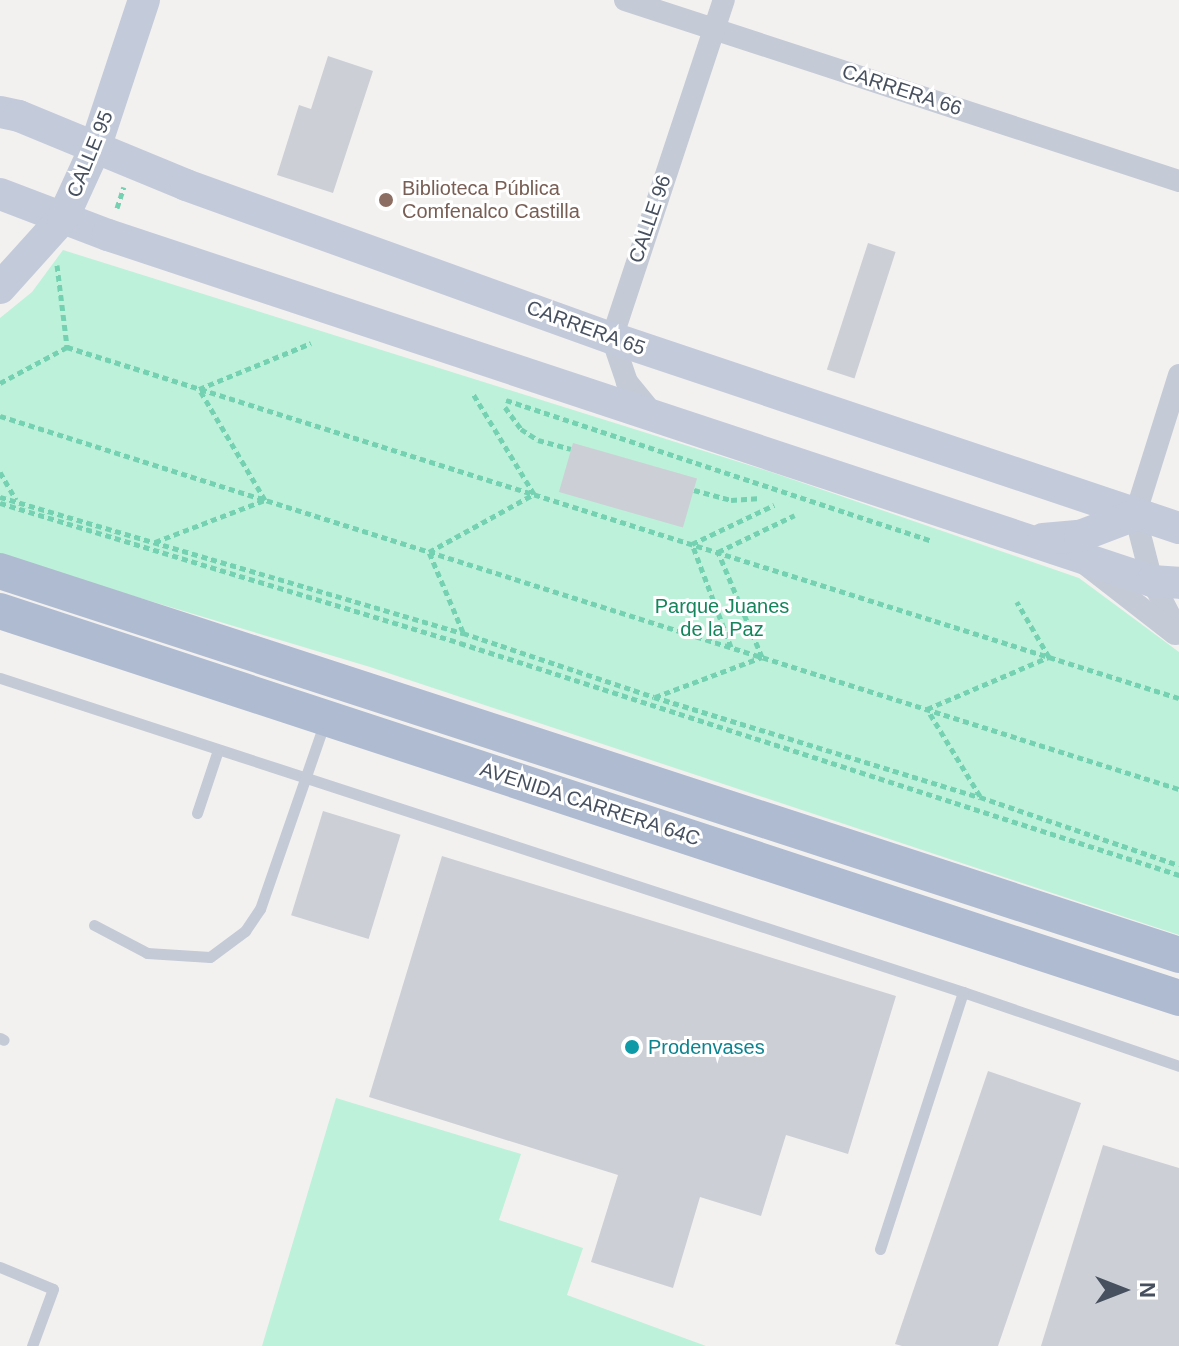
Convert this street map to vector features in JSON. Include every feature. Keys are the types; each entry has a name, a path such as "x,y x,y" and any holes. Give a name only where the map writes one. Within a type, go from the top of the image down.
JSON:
{"main road":[{"name":"CALLE 95","path":"0,288 63,218 95,148 144,0"},
{"name":"CARRERA 65","path":"0,112 201,191 612,338 1179,528"},
{"path":"0,194 669,422 1075,556 1166,582"},
{"path":"1024,539 1080,536 1135,515"},
{"name":"AVENIDA CARRERA 64C","path":"0,571 1179,955"},
{"name":"AVENIDA CARRERA 64C","path":"0,611 1179,998"}],"street":[{"name":"CARRERA 66","path":"625,0 1179,181"},
{"name":"CALLE 96","path":"612,338 724,0"},
{"path":"612,338 627,382 652,414 669,422"},
{"path":"1179,375 1135,515 1166,582 1179,635"},
{"path":"1075,556 1179,635"}],"lane":[{"path":"0,678 963,992 1179,1066"},
{"path":"94,925 147,953 210,957 245,931 260,909 326,717"},
{"path":"197,813 218,750"},
{"path":"880,1249 963,992"},
{"path":"0,1267 53,1289 32,1346"}],"path":[{"path":"56,254 67,347"},
{"path":"199,389 311,343"},
{"path":"0,383 67,347 1179,698"},
{"path":"199,389 265,500"},
{"path":"472,392 534,494"},
{"path":"505,407 521,429 538,440 571,449"},
{"path":"0,416 1179,789"},
{"path":"0,472 16,501"},
{"path":"694,490 731,500 761,498"},
{"path":"429,552 534,494"},
{"path":"0,500 16,501 463,633 654,697 980,797 1179,865"},
{"path":"0,500 460,643 1179,875"},
{"path":"153,542 265,500"},
{"path":"692,544 774,505"},
{"path":"718,552 795,515"},
{"path":"692,544 731,647"},
{"path":"429,552 463,633"},
{"path":"718,552 762,657"},
{"path":"1017,602 1049,657"},
{"path":"654,697 762,657"},
{"path":"927,709 1049,657"},
{"path":"927,709 980,797"}],"green space":[{"name":"Parque Juanes de la Paz","path":"63,250 771,472 1079,578 1179,652 1179,935 370,667 0,556 0,318 32,292"},
{"path":"336,1098 521,1154 499,1220 583,1248 567,1295 706,1346 262,1346"}],"building":[{"path":"328,56 373,71 333,193 277,175 299,105 311,109"},
{"path":"868,243 896,252 854,378 827,369"},
{"path":"573,443 697,479 683,528 559,492"},
{"path":"323,811 400,835 369,939 291,915"},
{"name":"Prodenvases","path":"442,856 896,996 848,1154 786,1135 761,1216 700,1197 673,1288 591,1262 618,1175 369,1097"},
{"path":"988,1071 1081,1103 998,1346 895,1344"},
{"path":"1103,1145 1179,1168 1179,1346 1041,1346"}],"place":[{"name":"Biblioteca Pública Comfenalco Castilla","path":"386,200"},
{"name":"Prodenvases","path":"632,1047"}]}
